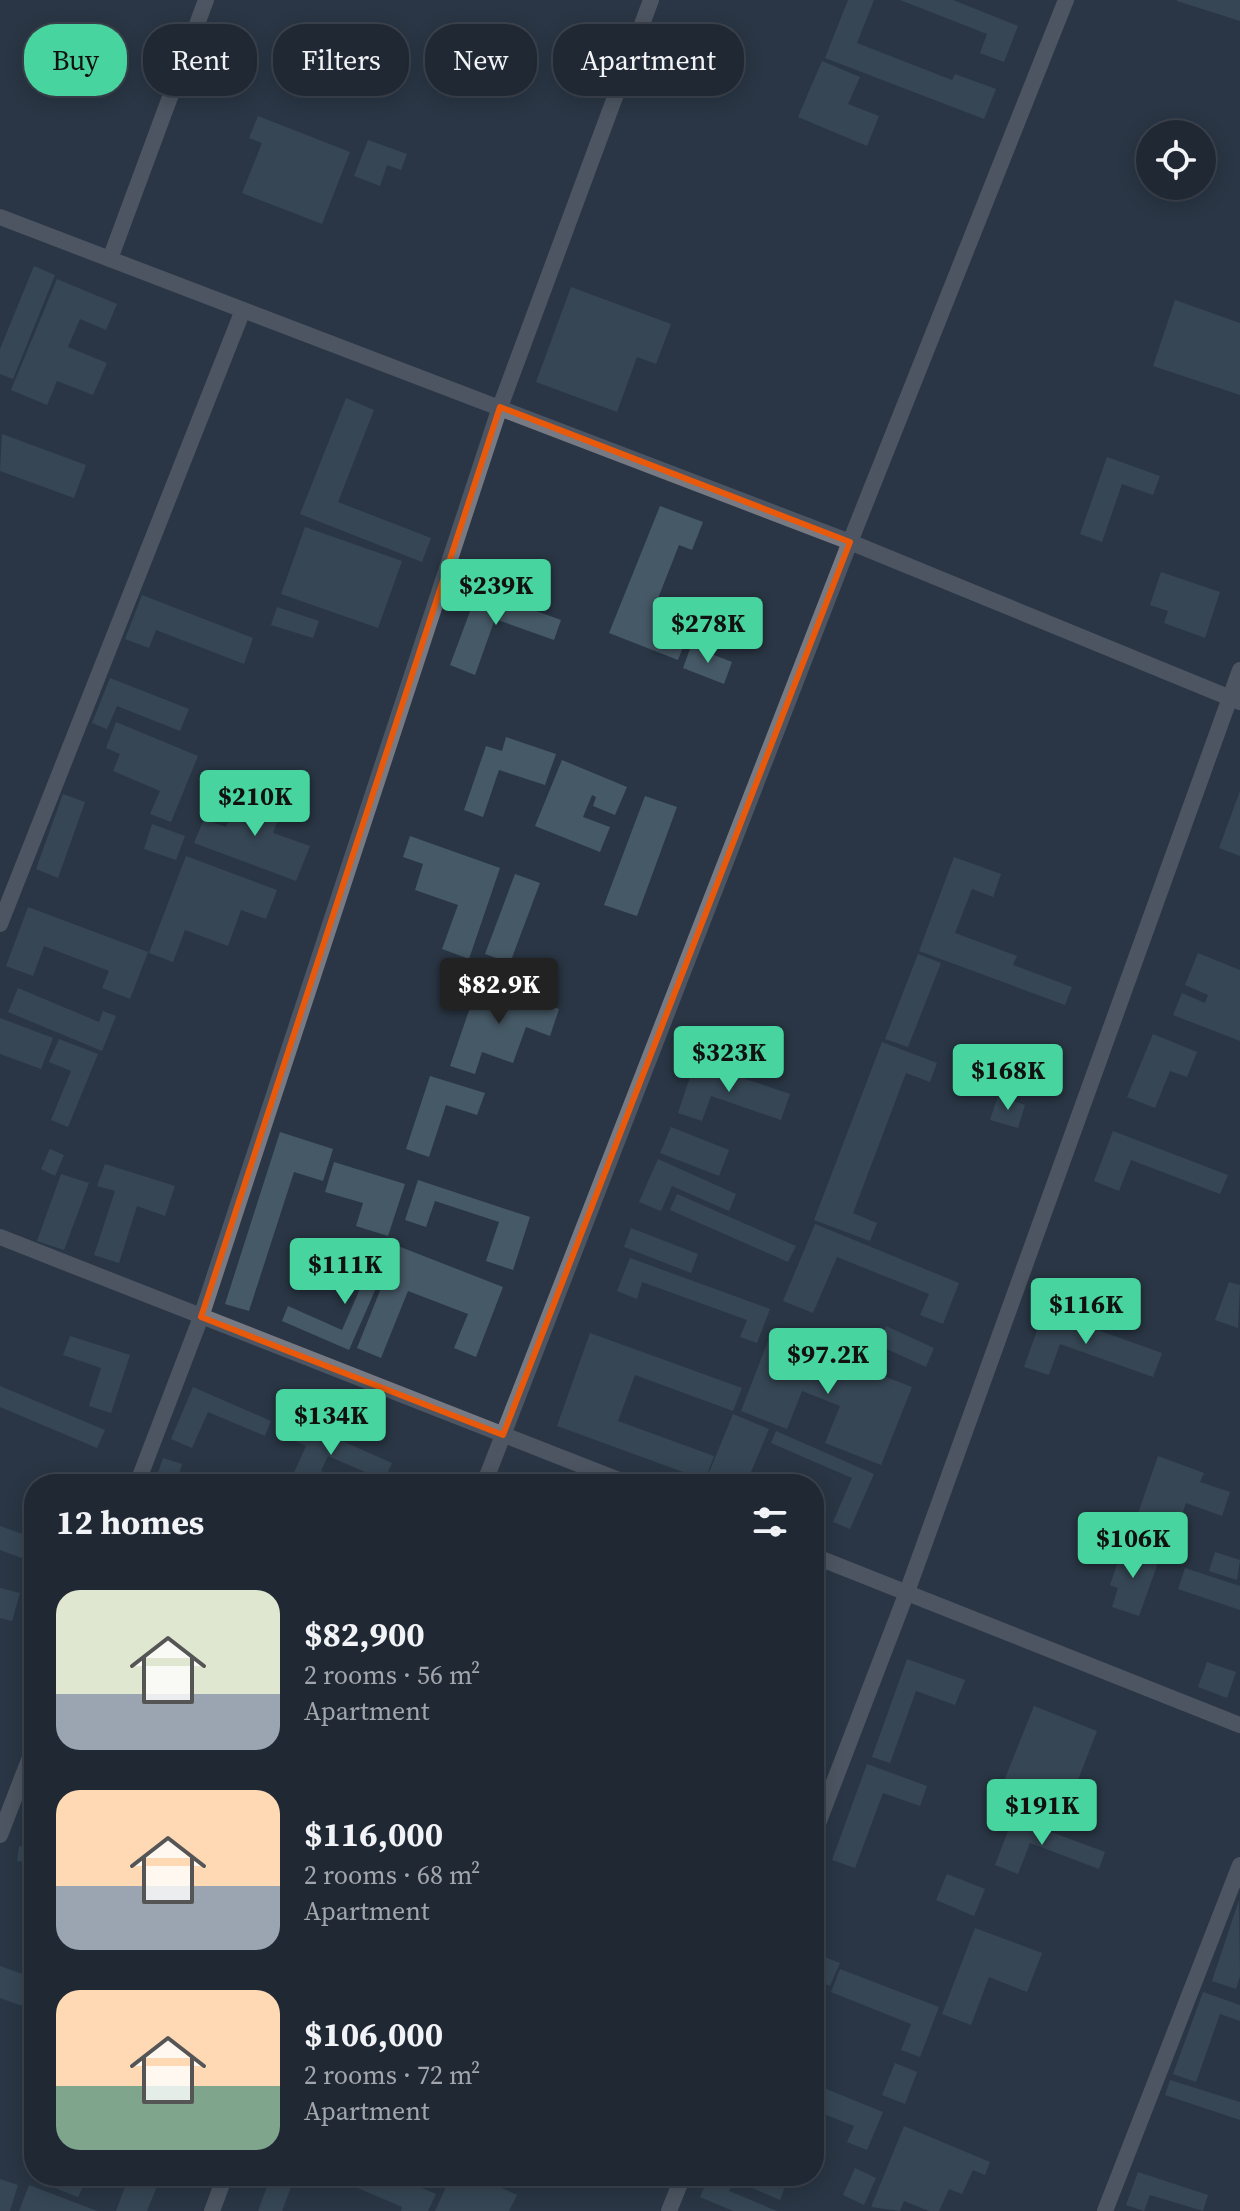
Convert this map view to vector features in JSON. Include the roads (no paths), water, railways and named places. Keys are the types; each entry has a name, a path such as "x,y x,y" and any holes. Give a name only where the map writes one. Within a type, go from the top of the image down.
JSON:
{"street":[{"path":"110,259 206,0"},
{"path":"141,1474 201,1317 500,407 651,0"},
{"path":"488,1474 850,542 1066,0"},
{"path":"0,217 850,542 1235,700"},
{"path":"0,924 243,310"},
{"path":"824,1808 907,1592 1235,700 1240,670"},
{"path":"0,1237 603,1474"},
{"path":"824,1560 1240,1725"},
{"path":"0,1835 24,1773"},
{"path":"1105,2211 1240,1865"},
{"path":"212,2211 221,2186"},
{"path":"669,2211 679,2186"}]}
